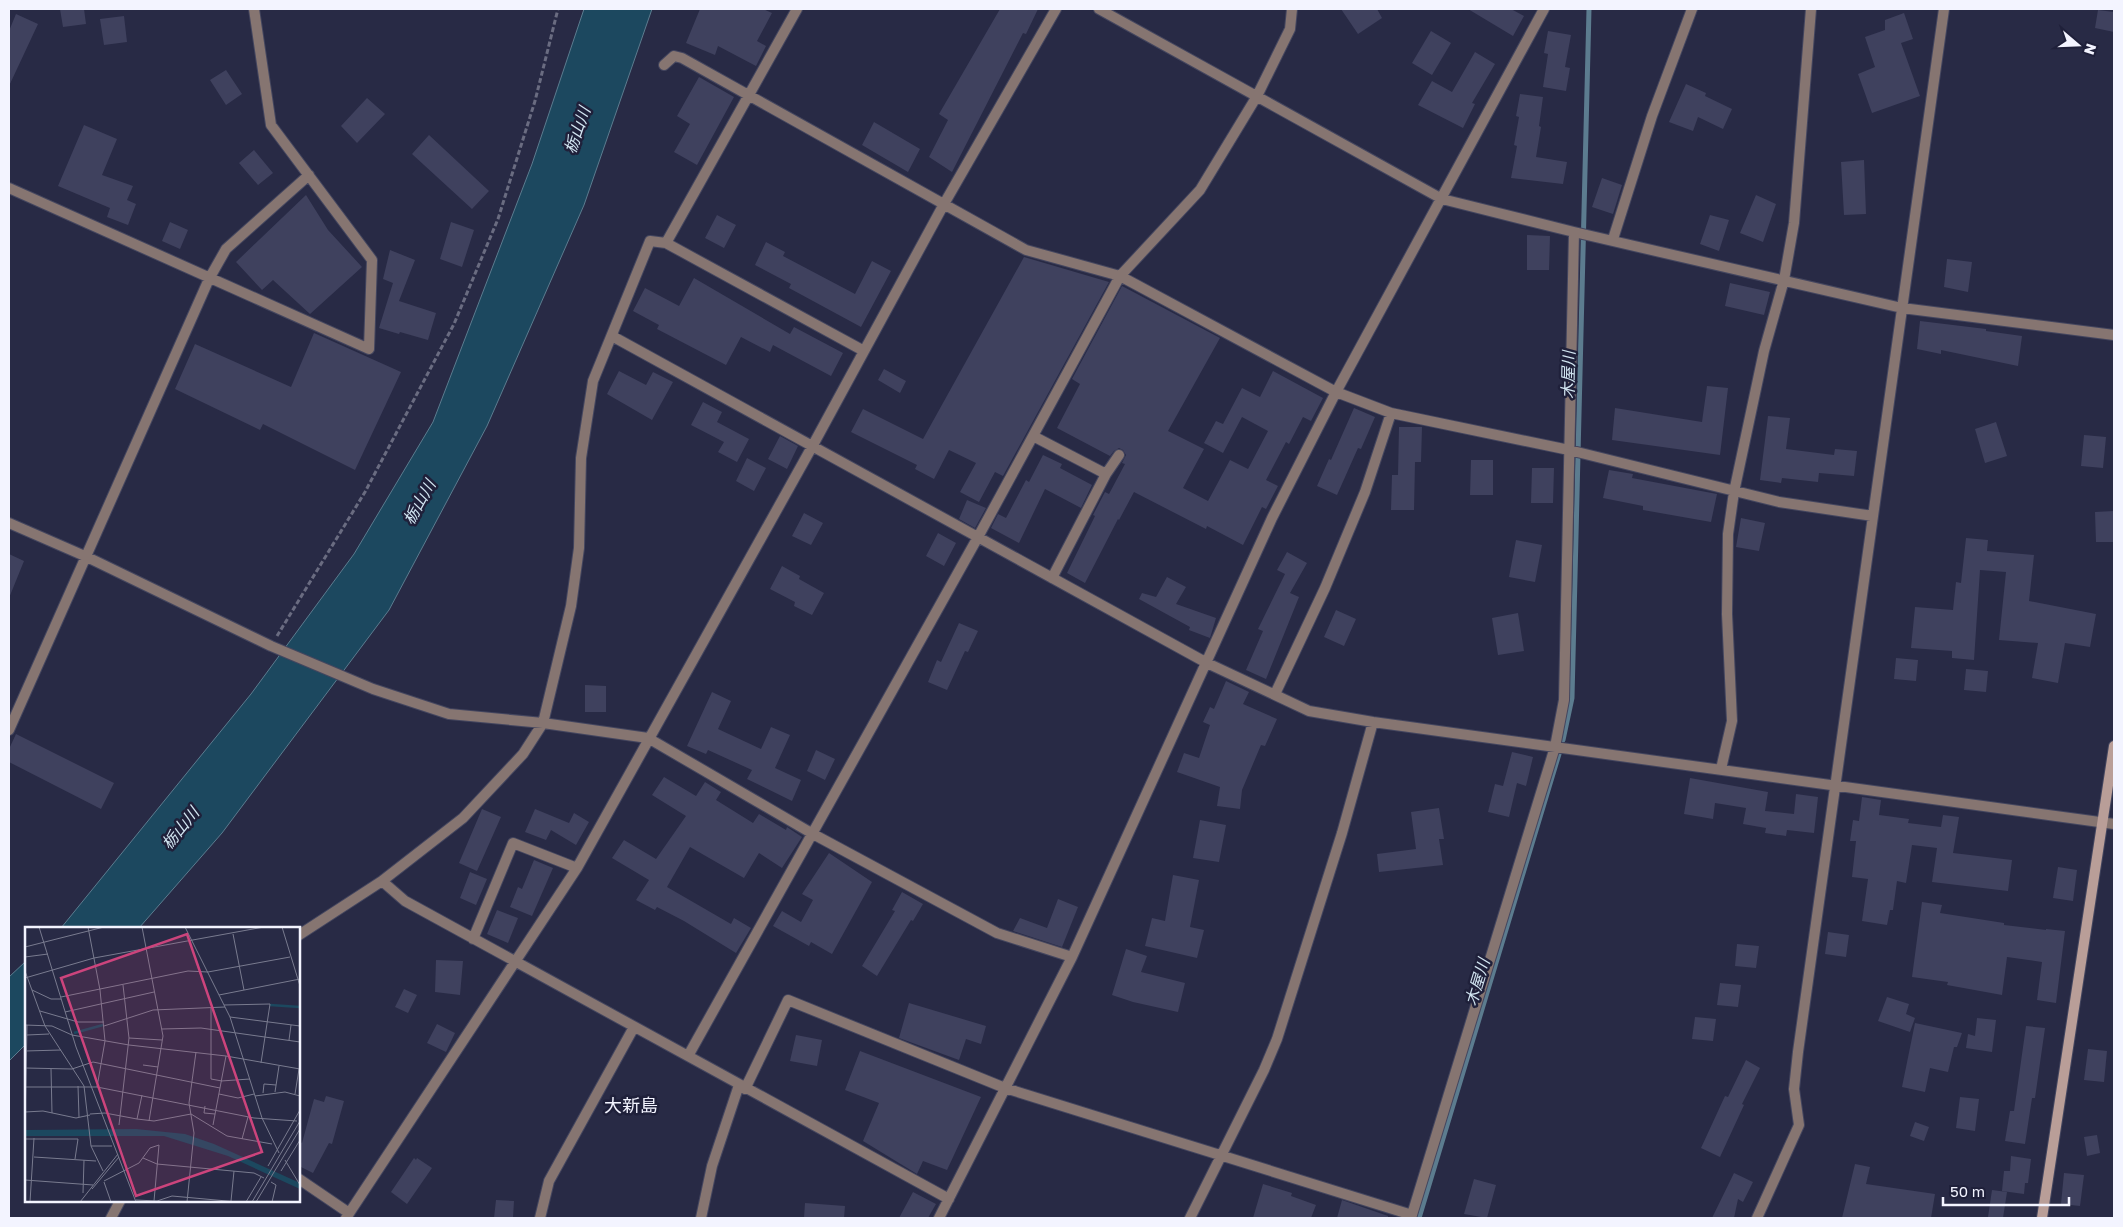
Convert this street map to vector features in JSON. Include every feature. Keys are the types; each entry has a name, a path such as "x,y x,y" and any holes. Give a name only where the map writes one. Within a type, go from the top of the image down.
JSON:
{"street":[{"path":"9,188 369,349 372,260 271,125 254,9"},
{"path":"666,243 797,9"},
{"path":"300,1180 347,1215 577,868 944,204 1056,9"},
{"path":"1099,9 1442,199 1902,308 2114,335"},
{"path":"688,1056 978,537 1120,276 1200,190 1257,96 1290,29 1292,9"},
{"path":"939,1218 1072,957 1272,518 1336,392 1544,9"},
{"path":"1613,240 1652,116 1692,9"},
{"path":"1721,769 1732,721 1727,614 1728,534 1734,492 1764,351 1784,280 1798,199 1811,9"},
{"path":"1758,1218 1799,1125 1794,1089 1798,1052 1944,9"},
{"path":"664,65 674,56 682,58 1026,250 1120,276 1336,392 1391,413 1585,454 1779,502 1873,516"},
{"path":"9,730 209,279 226,249 309,176"},
{"path":"702,1218 712,1166 742,1087 788,1000 1005,1088 1412,1216 1555,747 1564,700 1577,232"},
{"path":"300,933 382,881 463,818 522,754 543,723 570,606 579,548 581,458 593,381 650,241 666,243 864,351"},
{"path":"612,336 813,444 1052,578 1207,662 1309,711 1373,722 2114,824"},
{"path":"1275,694 1325,588 1365,492 1391,413"},
{"path":"1033,436 1106,474"},
{"path":"1052,578 1106,474 1119,455"},
{"path":"9,523 87,557 271,646 373,689 449,714 543,723 648,738 813,834 997,933 1072,957"},
{"path":"1190,1218 1264,1070 1277,1039 1342,833 1373,722"},
{"path":"2042,1218 2114,746"},
{"path":"473,939 513,843 577,868"},
{"path":"382,881 405,901 949,1200"},
{"path":"540,1218 549,1182 634,1027"},
{"path":"110,1218 119,1202"}],"path":[{"path":"271,646 365,492 454,324 498,219 535,102 558,9"}],"water":[{"name":"栃山川","path":"584,9 652,9 584,205 487,426 389,610 222,833 140,927 62,927 251,694 354,554 433,422 532,164"},
{"path":"25,962 25,1045 9,1061 9,977"}],"building":[{"path":"60,9 84,9 86,24 63,27"},
{"path":"700,9 763,9 772,13 757,41 766,46 756,66 718,46 715,55 686,43"},
{"path":"1000,9 1038,9 1026,34 1023,33 952,172 929,157 948,120 939,114"},
{"path":"1341,9 1377,9 1382,18 1358,34"},
{"path":"1468,9 1511,9 1524,16 1513,36"},
{"path":"2098,10 2114,12 2114,32 2095,28"},
{"path":"1904,13 1913,39 1901,43 1920,96 1872,113 1858,74 1875,67 1865,37 1885,30 1885,20"},
{"path":"16,14 38,24 9,86 9,31"},
{"path":"124,16 127,42 104,45 100,19"},
{"path":"1431,31 1451,43 1432,75 1412,63"},
{"path":"1548,31 1571,35 1565,67 1570,68 1566,91 1543,87 1548,54 1544,53"},
{"path":"1475,52 1495,64 1472,103 1475,104 1463,128 1418,105 1432,81 1452,92"},
{"path":"226,70 242,94 226,105 210,80"},
{"path":"699,77 734,97 697,165 674,152 690,124 677,116"},
{"path":"1686,84 1706,93 1705,96 1732,109 1723,129 1698,117 1693,131 1669,122"},
{"path":"1520,94 1543,97 1536,157 1567,162 1563,184 1511,178 1517,146 1514,145 1519,117 1516,116"},
{"path":"367,98 385,114 357,143 341,126"},
{"path":"874,122 920,149 908,172 862,145"},
{"path":"84,125 117,139 102,175 133,186 127,200 136,204 128,225 107,217 110,208 58,186"},
{"path":"429,135 489,191 472,209 412,154"},
{"path":"254,150 273,173 258,185 239,163"},
{"path":"1864,160 1866,214 1844,215 1841,162"},
{"path":"1602,178 1622,185 1613,214 1592,207"},
{"path":"306,195 328,230 362,267 310,314 273,280 262,290 236,262"},
{"path":"1756,195 1776,204 1763,242 1740,233"},
{"path":"717,215 736,225 724,248 705,238"},
{"path":"1710,215 1729,220 1719,251 1700,244"},
{"path":"170,222 188,230 180,249 162,241"},
{"path":"451,222 474,230 462,267 440,259"},
{"path":"1527,235 1550,236 1549,270 1527,270"},
{"path":"766,242 785,252 783,256 855,294 872,261 891,271 861,327 789,288 791,284 755,265"},
{"path":"390,250 415,260 399,301 436,313 428,340 379,328 393,283 383,279"},
{"path":"1024,257 1109,282 1003,476 995,472 979,502 960,492 976,463 949,450 934,479 915,469 917,465 851,432 863,409 923,439"},
{"path":"1947,259 1972,262 1968,292 1944,287"},
{"path":"694,278 790,334 794,327 843,353 831,376 773,345 770,352 741,337 726,365 657,329 659,325 633,311 645,288 679,306"},
{"path":"1730,283 1770,292 1764,315 1725,306"},
{"path":"1122,286 1220,338 1168,431 1204,449 1183,488 1208,501 1230,460 1248,469 1268,431 1242,417 1223,453 1204,443 1216,421 1223,424 1242,388 1260,397 1273,371 1323,398 1311,421 1303,417 1289,444 1286,442 1266,480 1278,486 1266,509 1262,507 1243,545 1207,526 1206,529 1134,492 1085,583 1067,573 1105,492 1109,494 1125,464 1122,463 1126,455 1119,448 1110,456 1057,428 1080,384 1072,379"},
{"path":"1920,321 1986,329 1986,331 2022,336 2018,366 1941,350 1941,354 1917,349"},
{"path":"314,333 401,372 355,470 263,424 260,430 175,389 195,344 291,387"},
{"path":"884,369 906,381 900,393 878,380"},
{"path":"619,371 646,385 653,372 673,382 652,420 607,394"},
{"path":"1707,386 1728,388 1720,455 1612,440 1615,408 1702,422"},
{"path":"703,402 722,412 717,422 749,439 737,462 718,452 724,442 691,425"},
{"path":"1354,408 1375,417 1361,449 1358,448 1337,495 1317,486 1329,459 1331,460"},
{"path":"1768,416 1790,418 1786,449 1834,455 1835,449 1857,451 1854,476 1819,473 1818,482 1782,478 1781,483 1760,480"},
{"path":"1996,422 2007,456 1985,463 1975,429"},
{"path":"1399,427 1422,427 1421,462 1415,462 1414,510 1391,510 1392,475 1398,475"},
{"path":"2084,435 2106,437 2103,468 2081,466"},
{"path":"780,436 798,446 787,469 768,459"},
{"path":"1043,455 1062,464 1060,468 1092,485 1081,508 1045,489 1019,543 991,528 998,514 1006,518 1026,480 1029,482"},
{"path":"747,458 766,468 754,491 736,481"},
{"path":"1471,460 1493,460 1493,495 1470,495"},
{"path":"1532,468 1554,468 1553,503 1531,503"},
{"path":"1609,470 1633,474 1632,478 1717,494 1711,522 1643,510 1643,506 1603,498"},
{"path":"967,500 986,508 975,528 959,519"},
{"path":"2114,511 2114,542 2096,542 2095,512"},
{"path":"804,513 823,523 811,545 792,536"},
{"path":"1741,518 1765,523 1759,551 1736,547"},
{"path":"938,533 956,543 944,566 926,556"},
{"path":"1966,538 1988,540 1987,551 2034,555 2029,601 2096,614 2090,647 2065,643 2058,683 2032,678 2038,643 1999,640 2006,572 1980,570 1974,660 1952,658 1952,651 1911,648 1915,607 1953,610 1956,582 1961,583"},
{"path":"1516,540 1542,545 1535,582 1509,577"},
{"path":"1287,552 1307,563 1290,593 1299,597 1266,679 1246,670 1263,631 1258,629 1285,574 1277,570"},
{"path":"9,554 24,561 9,598"},
{"path":"782,566 800,576 799,579 824,593 812,615 794,606 795,602 770,589"},
{"path":"1167,577 1186,587 1176,604 1216,618 1210,638 1189,630 1190,627 1139,599 1142,593 1156,597"},
{"path":"1336,610 1356,619 1344,646 1324,637"},
{"path":"1518,613 1524,651 1498,655 1492,618"},
{"path":"959,623 978,631 968,652 965,651 947,690 928,682 937,660 941,662"},
{"path":"1896,658 1918,660 1916,681 1894,679"},
{"path":"1966,669 1988,671 1986,692 1964,690"},
{"path":"1226,681 1249,692 1243,704 1277,719 1265,746 1261,745 1242,790 1240,809 1217,806 1220,787 1177,772 1184,753 1199,758 1210,725 1203,722 1210,707 1214,709"},
{"path":"585,685 606,686 606,712 585,712"},
{"path":"712,692 731,701 718,729 761,749 771,727 790,735 775,768 801,780 792,801 747,779 752,770 708,750 706,754 687,746"},
{"path":"16,734 114,783 101,809 9,762 9,749"},
{"path":"816,750 835,759 825,780 807,771"},
{"path":"1512,752 1533,757 1526,786 1517,783 1509,817 1488,812 1495,784 1503,786"},
{"path":"664,777 696,796 705,782 721,792 716,800 753,823 759,814 786,830 787,827 802,837 782,868 759,853 744,878 690,847 667,887 731,924 734,918 751,928 736,953 684,921 657,907 655,910 636,900 649,880 612,858 624,840 656,859 686,816 652,795"},
{"path":"1690,778 1768,792 1765,811 1794,814 1796,794 1818,797 1814,833 1787,830 1786,836 1765,833 1766,828 1743,824 1746,808 1715,803 1713,819 1684,814"},
{"path":"1862,797 1881,800 1879,815 1909,819 1908,823 1941,827 1943,815 1959,817 1953,853 2012,860 2008,891 1932,882 1937,848 1912,845 1906,883 1897,881 1893,910 1890,910 1887,925 1862,921 1868,879 1852,877 1856,841 1850,841 1853,820 1859,821"},
{"path":"1439,808 1444,839 1439,839 1443,865 1379,872 1377,854 1416,849 1411,812"},
{"path":"482,809 501,817 477,871 459,863"},
{"path":"535,809 569,823 574,813 589,822 576,845 551,830 546,840 525,832"},
{"path":"1200,820 1226,825 1219,862 1193,858"},
{"path":"829,853 872,882 832,954 811,942 809,946 773,926 782,911 801,922 813,900 802,894"},
{"path":"534,860 553,868 532,916 510,907 518,887 522,889"},
{"path":"2058,867 2077,870 2073,901 2053,898"},
{"path":"470,872 487,879 476,905 460,898"},
{"path":"1173,875 1199,880 1190,927 1204,930 1197,958 1145,946 1152,918 1165,921"},
{"path":"902,892 923,904 877,976 862,966 895,911 892,910"},
{"path":"1058,899 1078,907 1062,947 1013,931 1020,918 1047,928"},
{"path":"1922,902 1942,905 1940,913 2004,923 2004,925 2065,931 2056,1003 2037,1000 2042,962 2007,957 2002,995 1947,985 1948,982 1912,977"},
{"path":"497,910 518,918 508,943 487,934"},
{"path":"1828,932 1849,935 1846,957 1825,954"},
{"path":"1737,944 1759,946 1756,968 1735,966"},
{"path":"1126,949 1147,956 1141,972 1185,983 1178,1012 1133,1002 1112,995"},
{"path":"436,960 463,961 460,995 435,992"},
{"path":"1720,983 1741,985 1738,1007 1717,1005"},
{"path":"404,989 417,995 408,1013 395,1007"},
{"path":"1887,997 1909,1004 1906,1014 1915,1018 1910,1032 1878,1021"},
{"path":"909,1003 986,1026 981,1044 966,1039 959,1060 899,1038"},
{"path":"1695,1017 1716,1019 1713,1041 1692,1039"},
{"path":"1977,1018 1996,1020 1992,1052 1966,1048 1968,1034 1975,1036"},
{"path":"1915,1023 1962,1033 1957,1047 1954,1047 1948,1072 1930,1068 1925,1092 1902,1087"},
{"path":"437,1024 455,1033 446,1052 427,1043"},
{"path":"2026,1026 2045,1028 2035,1098 2032,1098 2025,1144 2005,1141 2010,1111 2014,1111"},
{"path":"796,1035 822,1040 817,1066 790,1061"},
{"path":"2088,1049 2107,1051 2104,1082 2084,1080"},
{"path":"860,1051 981,1097 947,1170 923,1161 917,1174 863,1141 879,1103 845,1090"},
{"path":"1746,1060 1760,1068 1742,1104 1744,1105 1720,1157 1701,1148 1725,1096 1728,1097"},
{"path":"326,1096 344,1101 332,1144 329,1143 313,1173 300,1166 300,1142 302,1143 314,1099 324,1102"},
{"path":"1960,1097 1979,1099 1975,1131 1956,1128"},
{"path":"1915,1122 1929,1127 1924,1141 1910,1136"},
{"path":"2097,1135 2100,1153 2087,1156 2084,1137"},
{"path":"2011,1156 2031,1159 2028,1183 2025,1183 2024,1194 2002,1191 2004,1171 2010,1171"},
{"path":"414,1158 432,1168 407,1204 391,1192"},
{"path":"1855,1164 1870,1167 1866,1184 1935,1194 1931,1218 1842,1218"},
{"path":"1734,1173 1753,1182 1743,1202 1738,1199 1734,1218 1712,1218"},
{"path":"2064,1173 2084,1175 2080,1206 2061,1204"},
{"path":"1474,1179 1496,1185 1487,1218 1464,1214"},
{"path":"1263,1184 1292,1193 1291,1196 1316,1205 1311,1218 1253,1218"},
{"path":"1992,1190 2007,1192 2003,1218 1988,1217"},
{"path":"913,1192 936,1204 928,1218 899,1218"},
{"path":"496,1200 514,1201 513,1218 494,1218"},
{"path":"1342,1200 1388,1216 1388,1218 1337,1218"},
{"path":"805,1203 845,1206 844,1218 804,1218"}],"waterway":[{"name":"木屋川","path":"1563,740 1572,698 1589,9"},
{"name":"木屋川","path":"1419,1218 1559,754"}],"district":[{"name":"大新島","path":"631,1105"}]}
